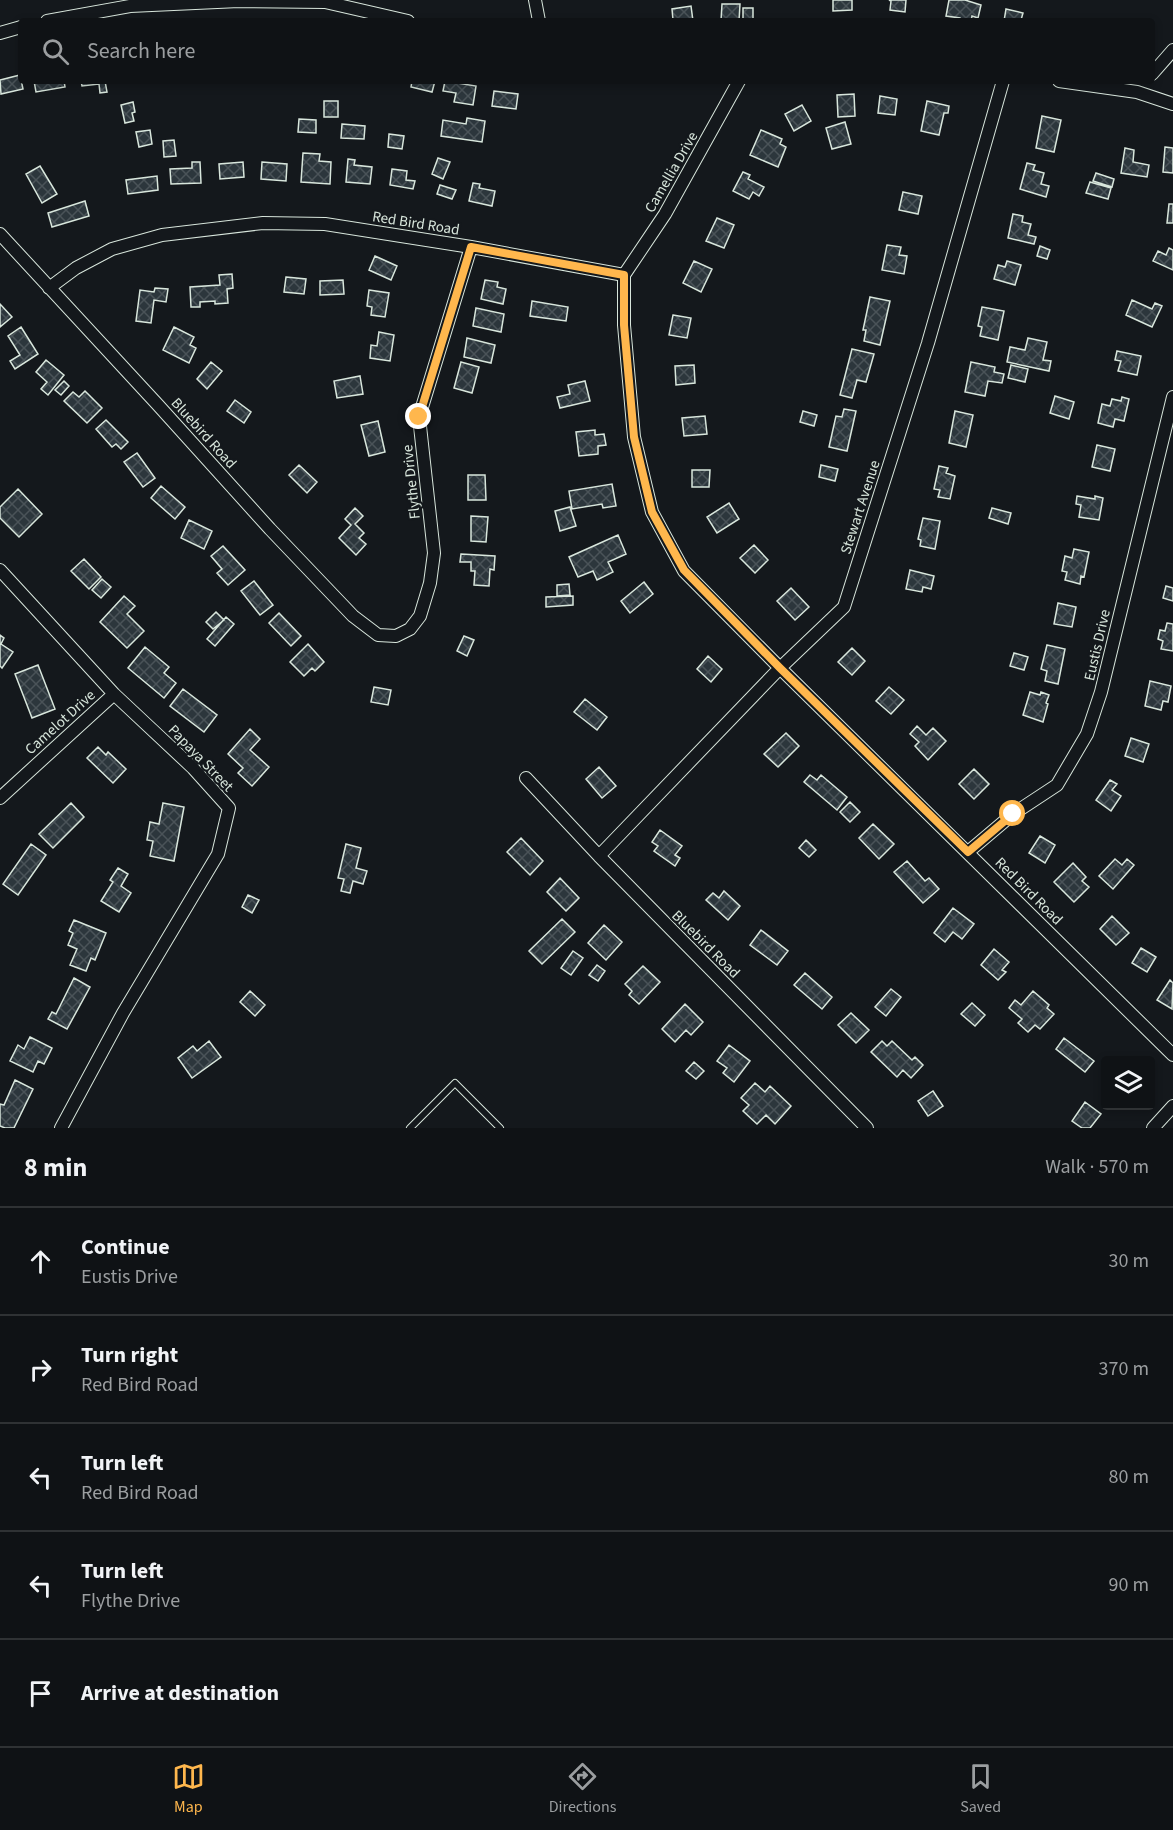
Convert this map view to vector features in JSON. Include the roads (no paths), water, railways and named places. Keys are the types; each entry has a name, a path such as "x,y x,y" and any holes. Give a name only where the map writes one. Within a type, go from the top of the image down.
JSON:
{"street":[{"path":"535,0 538,18"},
{"path":"64,18 130,6 239,1 325,2 395,18"},
{"path":"0,33 18,28"},
{"path":"1155,71 1173,50"},
{"name":"Camellia Drive","path":"624,275 665,214 737,84"},
{"name":"Stewart Avenue","path":"599,856 780,668 844,607 928,343 1002,84"},
{"path":"1080,84 1137,92 1173,104"},
{"path":"1137,92 1144,84"},
{"name":"Red Bird Road","path":"49,288 76,268 112,249 162,235 263,223 325,224 471,247 624,275 624,325 634,437 652,512 684,570 780,668 1173,1055"},
{"name":"Bluebird Road","path":"0,234 270,529 353,616 378,634 396,636"},
{"name":"Flythe Drive","path":"396,636 410,629 420,615 430,583 434,553 419,417 471,247"},
{"name":"Eustis Drive","path":"968,852 1013,814 1057,784 1087,734 1101,692 1173,397"},
{"name":"Papaya Street","path":"0,570 114,694 193,768 229,808 218,855 123,1013 61,1128"},
{"name":"Camelot Drive","path":"0,798 114,694"},
{"name":"Bluebird Road","path":"526,778 599,856 867,1128"},
{"path":"1153,1128 1173,1106"}],"lane":[{"path":"410,1128 455,1083 500,1128"}]}
